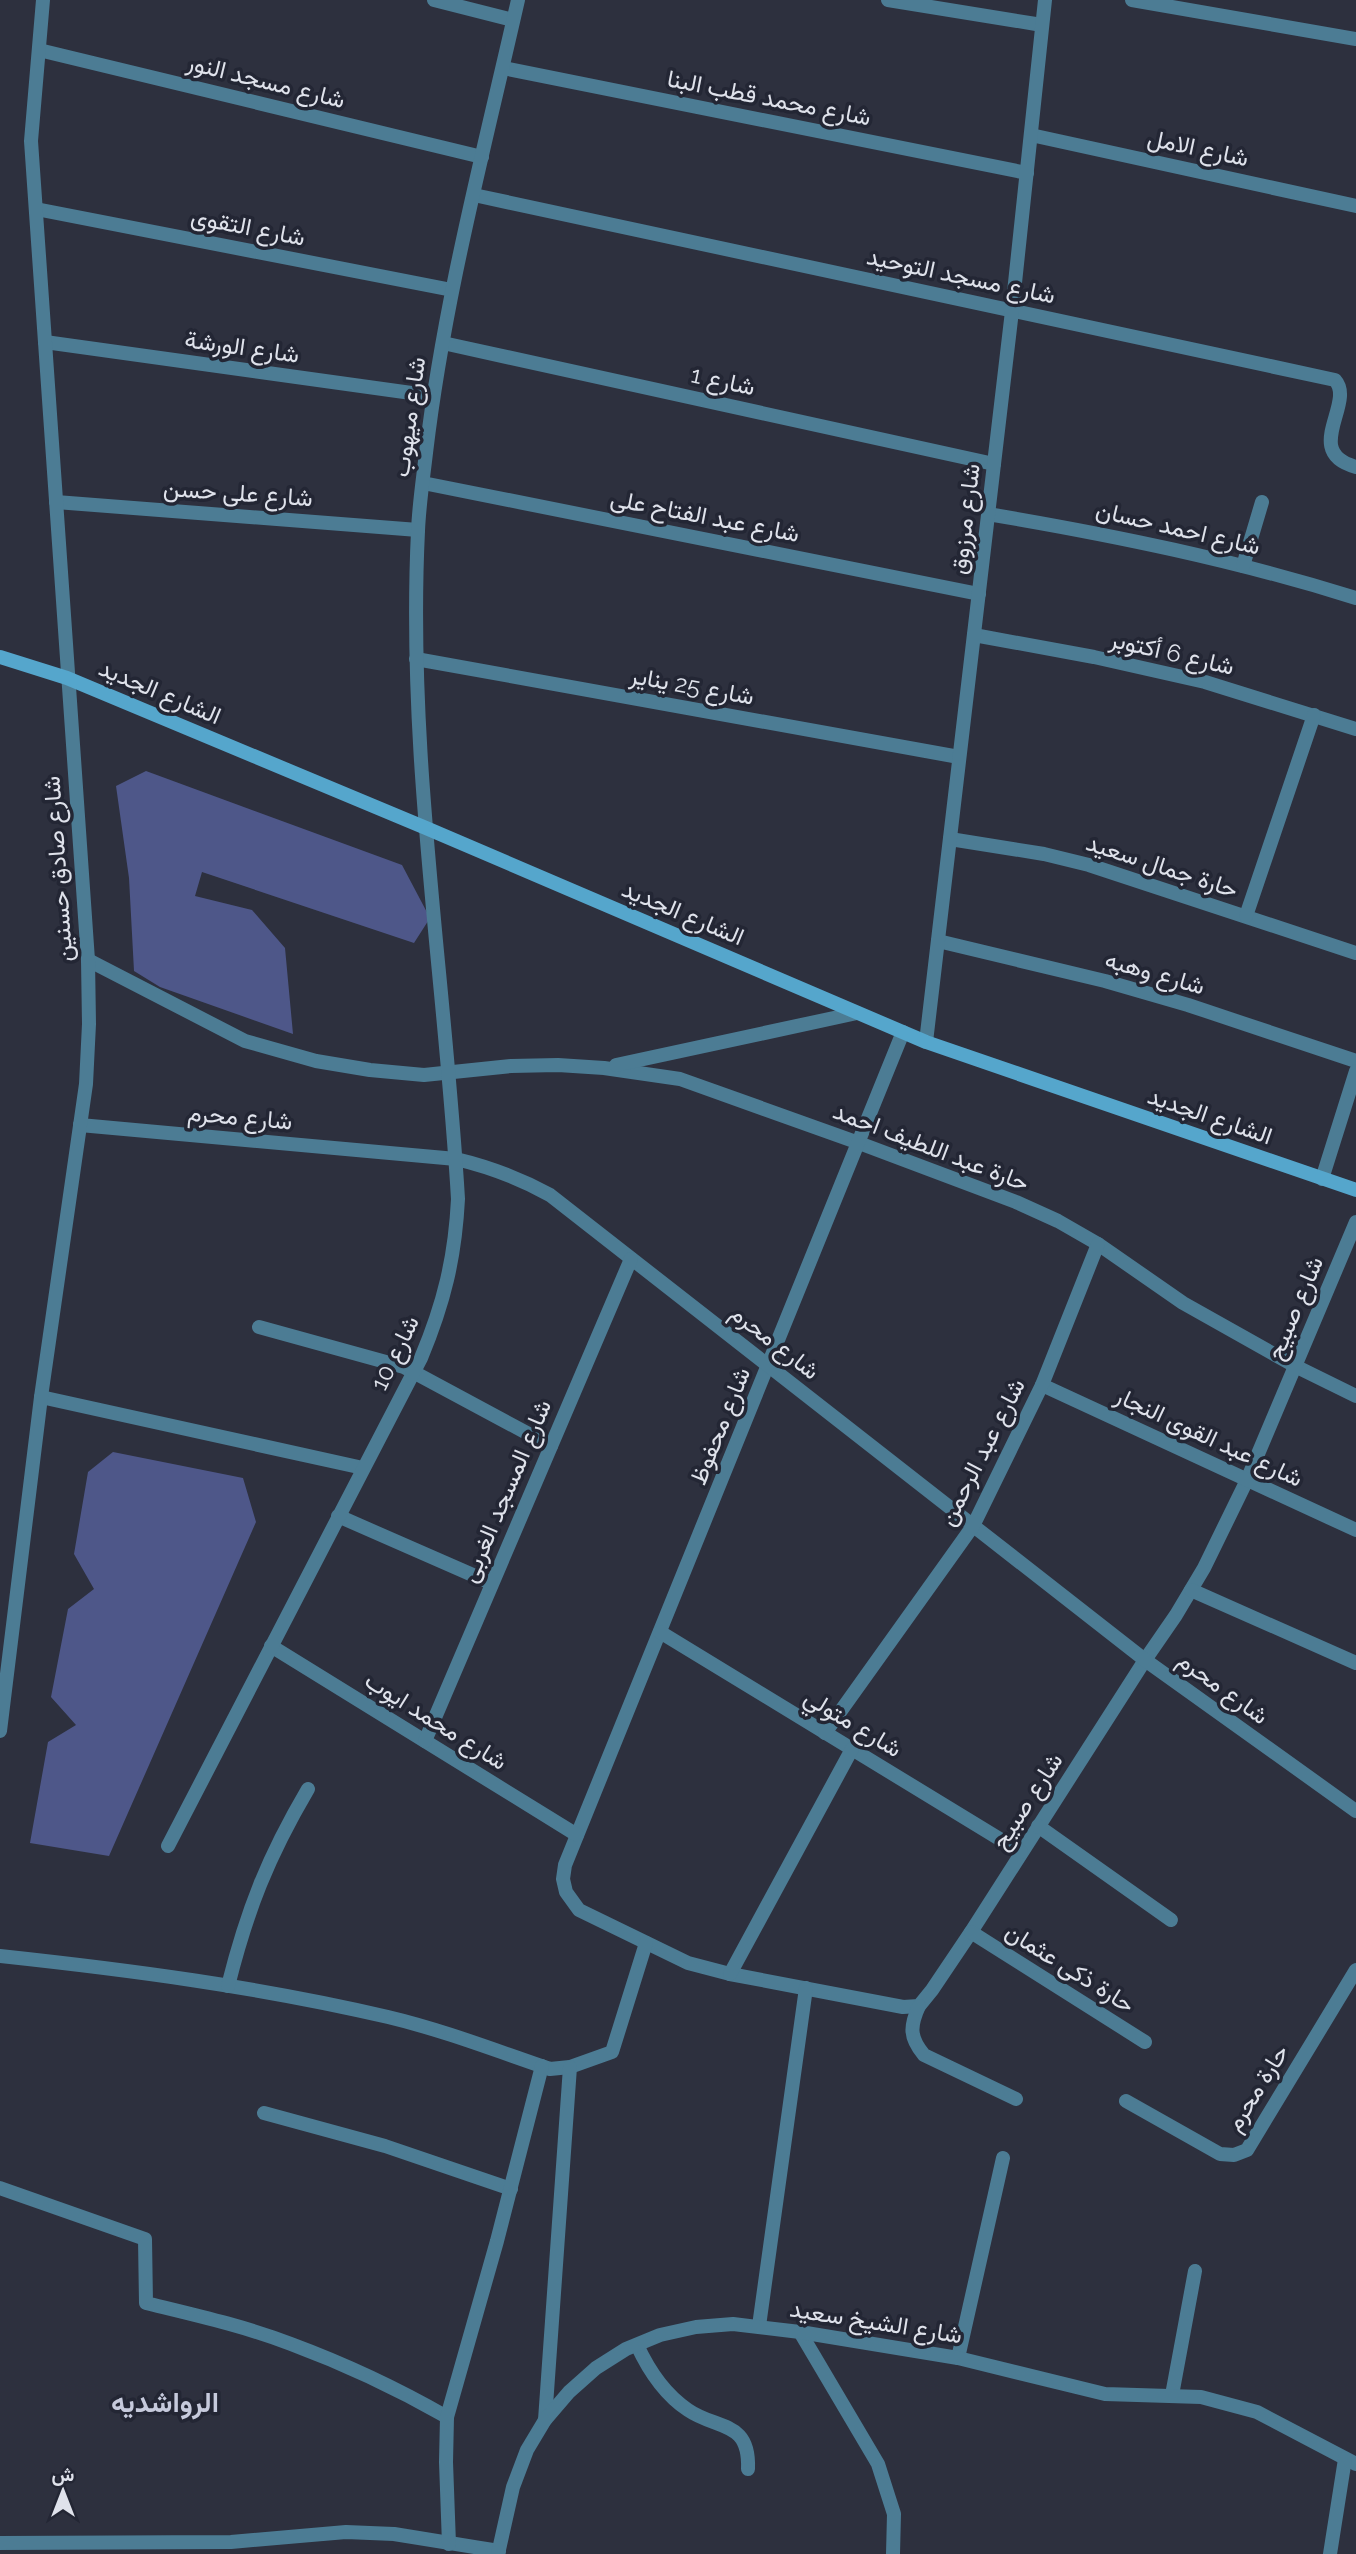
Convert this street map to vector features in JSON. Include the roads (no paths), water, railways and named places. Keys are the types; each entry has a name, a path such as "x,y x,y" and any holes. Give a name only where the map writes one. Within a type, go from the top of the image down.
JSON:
{"main road":[{"name":"الشارع الجديد","path":"0,656 68,678 926,1042 1356,1190"}],"street":[{"name":"شارع صادق حسنين","path":"0,1731 41,1397 86,1084 89,1024 88,960 31,141 43,0"},
{"path":"434,0 513,20"},
{"name":"شارع ميهوب","path":"426,828 416,659 418,530 423,483 433,396 452,290 518,0"},
{"path":"888,0 1042,25"},
{"name":"شارع مرزوق","path":"926,1042 1012,311 1045,0"},
{"path":"1132,0 1356,39"},
{"name":"شارع مسجد النور","path":"39,50 482,157"},
{"name":"شارع محمد قطب البنا","path":"503,68 1027,173"},
{"name":"شارع الامل","path":"1031,135 1356,206"},
{"name":"شارع مسجد التوحيد","path":"474,195 1335,380 1350,395 1334,442 1335,452 1340,461 1356,467"},
{"name":"شارع التقوى","path":"36,209 452,290"},
{"name":"شارع الورشة","path":"45,342 433,396"},
{"name":"شارع 1","path":"443,342 994,464"},
{"name":"شارع عبد الفتاح على","path":"423,483 979,594"},
{"name":"شارع على حسن","path":"56,502 418,530"},
{"path":"1242,566 1262,502"},
{"name":"شارع احمد حسان","path":"988,514 1097,532 1242,566 1356,598"},
{"name":"شارع 6 أكتوبر","path":"974,635 1094,657 1205,682 1356,729"},
{"name":"شارع 25 يناير","path":"416,659 959,757"},
{"path":"1246,916 1314,715"},
{"name":"شارع 10","path":"168,1846 414,1372 439,1314 450,1277 458,1212 456,1159 426,828"},
{"name":"حارة جمال سعيد","path":"950,838 1044,854 1089,865 1356,953"},
{"name":"شارع وهبه","path":"938,941 1105,981 1188,1005 1356,1061"},
{"name":"حارة عبد اللطيف احمد","path":"88,960 245,1041 316,1061 424,1075 512,1066 604,1068 680,1080 1016,1202 1098,1244 1183,1303 1295,1366 1356,1396"},
{"path":"604,1068 858,1013"},
{"name":"شارع محفوظ","path":"577,1835 903,1032"},
{"path":"1322,1179 1356,1071"},
{"name":"شارع محرم","path":"80,1125 456,1159 491,1167 521,1179 550,1195 1144,1660 1356,1811"},
{"name":"شارع صبيح","path":"919,2006 971,1932 1191,1590 1227,1525 1356,1222"},
{"name":"شارع عبد الرحمن","path":"825,1733 973,1526 1042,1385 1098,1244"},
{"name":"شارع المسجد الغربى","path":"425,1741 631,1259"},
{"path":"259,1327 364,1354 414,1372 551,1446"},
{"name":"شارع عبد القوى النجار","path":"1042,1385 1356,1530"},
{"path":"41,1397 363,1468"},
{"path":"338,1516 491,1583"},
{"path":"1191,1590 1356,1663"},
{"name":"شارع متولي","path":"660,1632 1021,1852"},
{"name":"شارع محمد ايوب","path":"271,1646 577,1835"},
{"path":"730,1974 852,1749"},
{"path":"228,1986 241,1934 259,1882 308,1789"},
{"path":"1038,1826 1171,1920"},
{"path":"577,1835 565,1865 563,1879 572,1902 587,1916 688,1963 730,1974 903,2007 919,2006 911,2024 912,2035 915,2045 924,2056 1016,2099"},
{"name":"حارة ذكى عثمان","path":"971,1932 1145,2042"},
{"path":"0,1956 122,1969 228,1986 390,2018 550,2069 570,2067 612,2052 646,1943"},
{"name":"حارة محرم","path":"1126,2101 1220,2154 1234,2155 1247,2150 1356,1970"},
{"path":"760,2326 806,1988"},
{"path":"449,2544 447,2417 511,2189 542,2066"},
{"path":"545,2420 570,2067"},
{"path":"264,2113 385,2146 511,2189"},
{"path":"958,2358 1003,2158"},
{"path":"0,2188 145,2239 146,2303 218,2321 292,2344 407,2394 447,2417"},
{"path":"1172,2395 1195,2271"},
{"name":"شارع الشيخ سعيد","path":"498,2552 513,2487 527,2450 545,2420 569,2392 596,2368 626,2349 660,2335 696,2327 760,2326 800,2332 958,2358 1105,2394 1201,2397 1257,2412 1351,2461"},
{"path":"800,2332 878,2464 894,2514 893,2554"},
{"path":"638,2345 646,2364 671,2396 689,2411 731,2428 740,2436 746,2446 748,2469"},
{"path":"1330,2554 1351,2461"},
{"path":"0,2543 160,2549 346,2532 394,2534 498,2552"}],"district":[{"name":"الرواشديه","path":"165,2402"}]}
